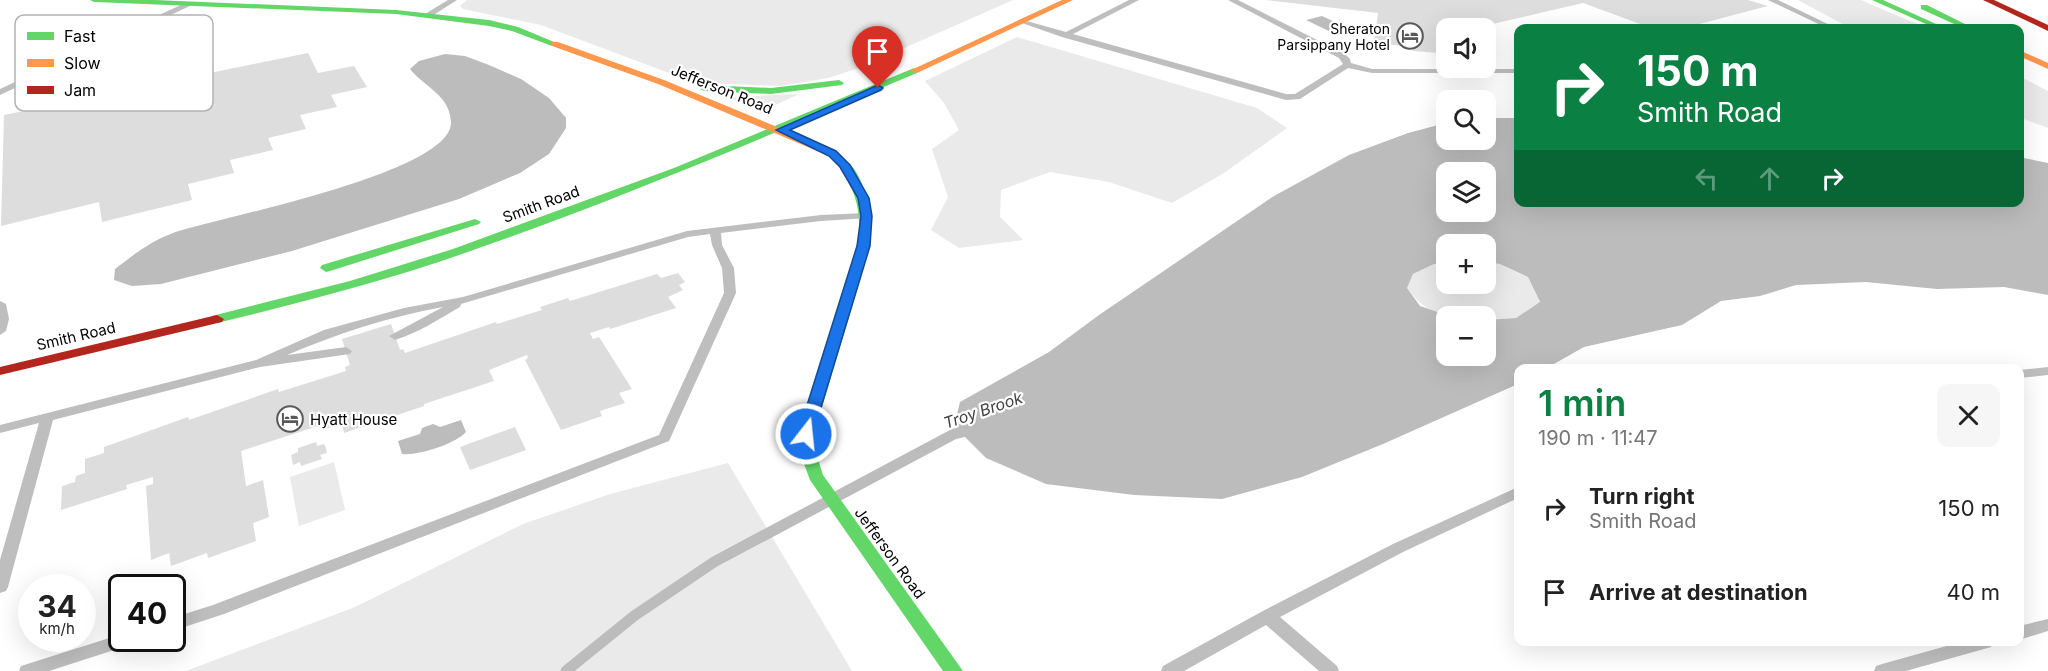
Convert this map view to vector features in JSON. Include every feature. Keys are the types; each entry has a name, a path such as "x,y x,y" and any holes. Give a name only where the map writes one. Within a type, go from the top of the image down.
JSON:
{"main road":[{"name":"Jefferson Road","path":"93,0 429,14 479,21 515,29 661,82 833,153 854,178 863,198 866,216 864,246 806,434 808,453 816,476 844,518 954,671"},
{"name":"Smith Road","path":"0,371 266,307 405,269 659,179 781,130 1069,0"},
{"path":"1876,0 1932,24"},
{"path":"1909,0 1960,24"},
{"path":"1987,0 2048,28"},
{"path":"2024,55 2048,66"},
{"path":"2024,66 2048,78"},
{"path":"661,82 732,92 772,92 844,80 797,101"},
{"path":"843,117 848,110 891,82"},
{"path":"734,128 776,111"},
{"path":"851,153 866,183 863,198"},
{"name":"Smith Road","path":"316,270 486,219"}],"lane":[{"path":"429,14 453,0"},
{"path":"1065,34 1135,0"},
{"path":"1232,0 1342,56 1346,59 1347,66"},
{"path":"1772,0 1823,24"},
{"path":"166,15 188,5"},
{"path":"1023,22 1286,97 1297,97 1347,66 1372,71 1514,71"},
{"path":"0,92 15,85"},
{"path":"260,363 328,333 404,311 465,300 687,234 866,216"},
{"path":"186,620 218,610 664,438 730,293 728,268 717,245 715,230"},
{"path":"395,336 415,328 465,300"},
{"path":"0,304 3,319 0,331"},
{"path":"0,429 260,363 346,351"},
{"path":"2024,373 2048,371"},
{"path":"0,587 47,418"},
{"path":"1169,671 1267,616 1398,548 1514,494"},
{"path":"1267,616 1330,671"},
{"path":"2024,632 2048,625"},
{"path":"27,671 108,645"},
{"path":"1882,671 1970,646"}],"shaded area":[{"path":"467,0 1013,0 859,68 828,78 781,86 701,83 685,79 541,25 463,9 460,6"},
{"path":"1798,0 1861,0 1917,24 1843,24"},
{"path":"1017,37 1257,108 1287,128 1224,173 1172,203 1109,182 1050,172 1001,190 1000,217 1023,240 959,248 931,230 948,197 932,149 959,130 944,103 925,81"},
{"path":"2024,79 2048,91 2048,128 2024,119"},
{"path":"799,94 765,110 725,97"},
{"path":"1496,263 1528,277 1540,303 1516,318 1496,319 1496,306 1436,306 1436,312 1415,298 1407,288 1413,274 1436,264 1436,294 1496,294"},
{"path":"334,462 345,510 299,526 290,477"},
{"path":"728,463 852,671 186,671 355,607 523,524 610,494"}],"water":[{"path":"1322,16 1350,29 1333,33 1306,20"},
{"path":"445,54 465,56 489,65 521,79 549,98 566,118 566,128 549,154 520,173 459,199 292,251 161,284 132,286 114,280 115,269 165,236 375,176 414,159 441,141 451,122 450,113 441,98 410,69 419,61"},
{"path":"1496,118 1514,118 1514,207 2024,207 2024,158 2048,163 2048,295 2004,287 1937,289 1866,282 1796,285 1760,296 1721,301 1682,325 1584,347 1554,364 1514,364 1514,386 1302,477 1222,499 1134,495 1046,484 986,458 954,426 960,402 1049,352 1099,315 1274,196 1349,155 1408,133 1436,126 1436,150 1496,150","holes":["1436,234 1496,234 1496,263 1528,277 1540,302 1516,318 1496,319 1496,366 1436,366 1436,312 1420,306 1407,288 1413,274 1436,264"]},
{"path":"461,420 466,432 454,441 426,451 402,454 398,441 420,434 422,428 433,424 440,427"}],"building":[{"name":"Sheraton Parsippany Hotel","path":"1266,0 1748,0 1768,6 1699,24 1640,24 1583,3 1496,23 1496,18 1436,18 1436,53 1413,51 1413,47 1374,43 1378,13"},
{"path":"308,53 318,73 354,66 367,87 331,95 337,107 300,115 306,129 268,138 273,150 230,160 234,173 188,184 192,200 102,222 99,202 1,226 4,115 24,111 213,111 213,72"},
{"name":"Hyatt House","path":"678,273 685,282 679,285 683,290 668,297 676,308 590,333 593,339 599,337 632,389 619,393 625,403 600,411 602,416 561,430 525,360 528,358 527,355 489,370 494,381 344,433 342,424 325,429 324,424 241,451 246,486 263,480 269,517 253,523 256,541 208,558 207,553 171,566 169,553 151,560 146,486 153,484 153,477 126,485 127,489 61,510 62,486 75,482 76,476 85,473 85,459 104,453 104,447 188,417 189,420 278,389 279,392 346,371 345,367 350,365 342,339 391,324 400,350 403,349 405,353 496,322 497,324 542,310 540,307 568,298 570,301 657,274 661,278"},
{"path":"515,427 526,450 470,470 460,447"},
{"path":"316,442 317,446 324,444 326,448 327,453 320,455 322,459 301,466 300,462 293,465 291,455 298,452 298,448"}],"waterway":[{"name":"Troy Brook","path":"566,671 634,616 714,562 954,434 971,430"}],"traffic: fast":[{"path":"94,0 396,12 489,23 515,29 555,44"},
{"path":"1876,0 1932,24"},
{"path":"1924,7 1960,24"},
{"path":"217,319 354,284 457,252 678,170 914,71"},
{"path":"704,88 771,91 839,83"},
{"path":"839,160 859,189 865,222 864,246 806,434 808,453 816,476 954,671"},
{"path":"326,268 475,222"}],"traffic: slow":[{"path":"914,71 1069,0"},
{"path":"555,44 661,82 833,154 839,160"},
{"path":"2024,55 2048,66"}],"traffic: jam":[{"path":"1987,0 2048,28"},
{"path":"0,371 217,319"}],"place":[{"name":"Sheraton Parsippany Hotel","path":"1410,36"},
{"name":"Hyatt House","path":"290,419"}],"route":[{"path":"806,434 864,246 866,216 863,198 845,165 833,153 781,130 878,88"}]}
